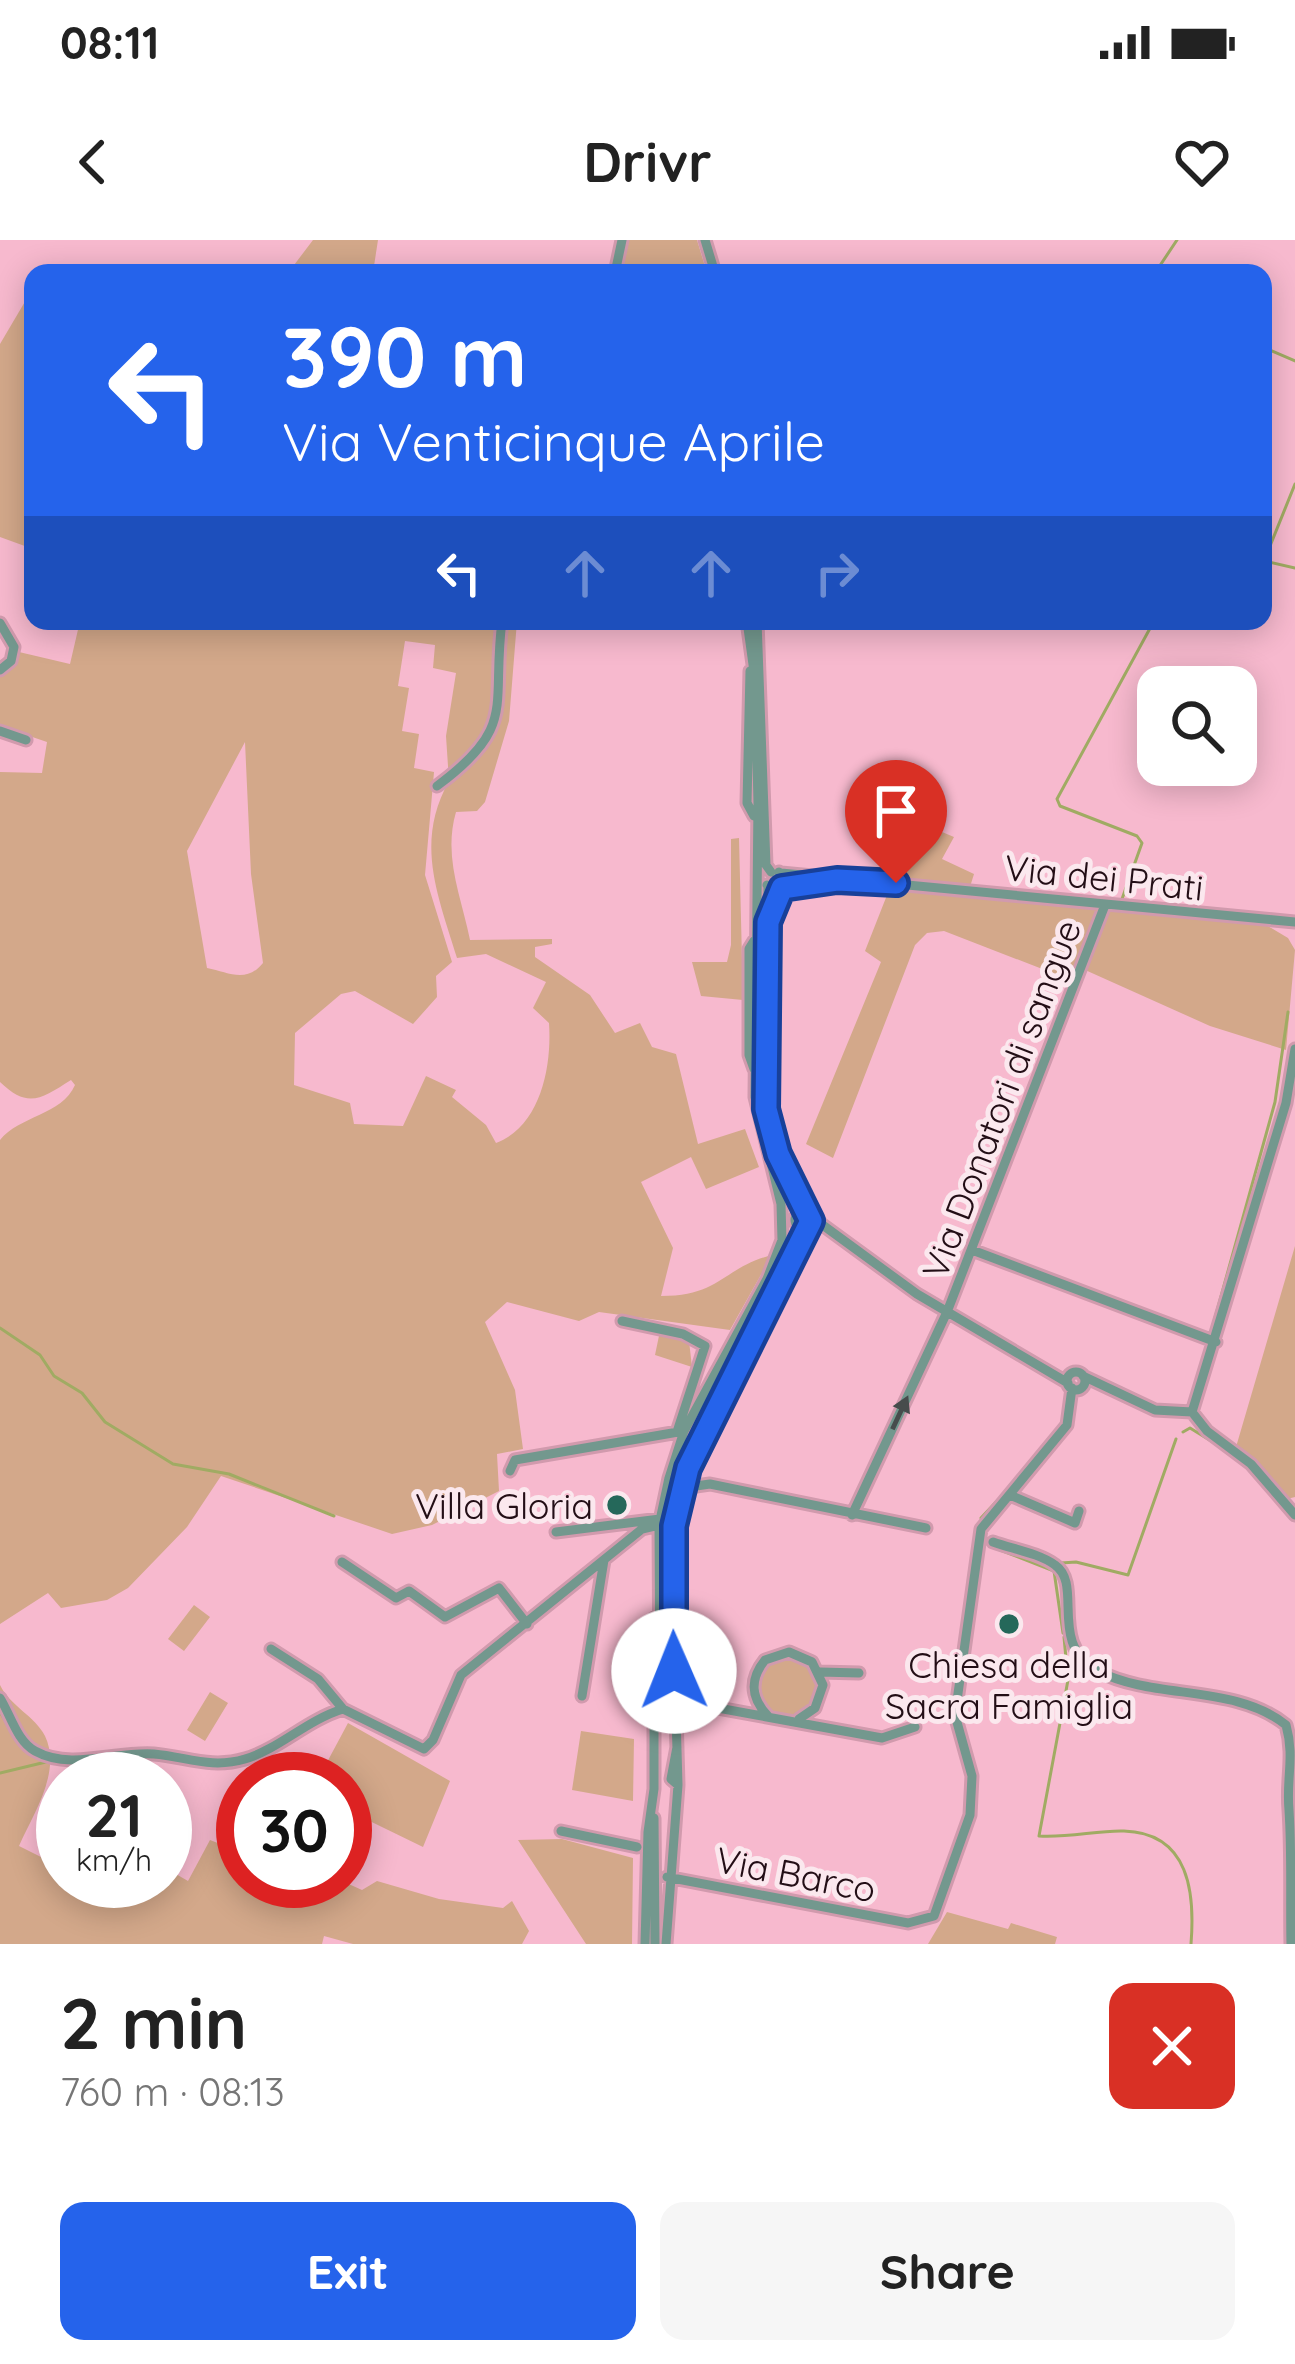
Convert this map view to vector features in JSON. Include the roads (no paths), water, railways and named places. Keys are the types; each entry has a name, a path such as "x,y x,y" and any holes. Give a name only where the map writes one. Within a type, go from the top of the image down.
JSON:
{"street":[{"path":"0,622 14,646 10,661 0,670"},
{"path":"437,786 489,737 501,711 502,630"},
{"name":"Via dei Prati","path":"747,630 749,671 755,679 754,872 768,879 837,880 1295,922"},
{"path":"757,630 768,879 766,1109 803,1220 831,1232 947,1312 1076,1385 1097,1383 1155,1410 1192,1412 1207,1431 1251,1463 1295,1515"},
{"path":"0,731 26,740"},
{"path":"768,879 782,888 768,922"},
{"path":"680,1431 767,1279 782,1240 781,1204 758,1120 754,1069 759,949 754,941 768,879"},
{"name":"Via dei Prati","path":"782,888 837,880"},
{"name":"Via Donatori di sangue","path":"852,1514 947,1312 1106,905"},
{"path":"1192,1412 1286,1103 1295,1049"},
{"name":"Via Barco","path":"803,1220 796,1252 682,1488 672,1575 678,1785 667,1877 908,1923 934,1916 970,1814 972,1776 956,1715 981,1529 1010,1495"},
{"path":"972,1250 1211,1340"},
{"path":"622,1321 682,1334 705,1346 659,1522 651,1633 655,1944"},
{"path":"1076,1385 1067,1425 1010,1495 1075,1523 1079,1511"},
{"path":"510,1471 515,1460 680,1431"},
{"path":"688,1468 710,1484"},
{"path":"682,1488 710,1484 926,1528"},
{"path":"556,1532 659,1522"},
{"path":"271,1649 318,1679 343,1709 424,1749 434,1740 461,1676 641,1529 659,1522"},
{"path":"993,1542 1058,1566 1065,1577 1067,1634 1081,1659 1101,1673 1217,1700 1286,1725 1295,1750 1288,1805 1295,1851 1291,1944"},
{"path":"582,1696 604,1560"},
{"path":"342,1562 395,1598 410,1591 445,1617 499,1588 527,1624"},
{"path":"768,1716 754,1695 757,1670 776,1654 801,1655 820,1672 860,1673"},
{"path":"794,1721 815,1708 821,1697 820,1672"},
{"path":"0,1698 19,1736 37,1752 79,1759 157,1754 201,1765 247,1759 309,1721 343,1709"},
{"path":"674,1700 882,1738 915,1727"},
{"path":"678,1785 671,1779 671,1767 679,1742"},
{"path":"654,1772 671,1767"},
{"path":"654,1789 678,1785"},
{"path":"645,1944 648,1832 653,1814"},
{"path":"561,1831 637,1847"},
{"path":"666,1944 667,1877"}],"waterway":[{"path":"1161,264 1177,240"},
{"path":"1272,351 1295,361"},
{"path":"1272,541 1295,484"},
{"path":"1272,563 1295,568"},
{"path":"1122,899 1142,843 1137,836 1060,806 1057,799 1149,630"},
{"path":"1210,1336 1275,1102 1288,1012"},
{"path":"0,1328 40,1355 54,1376 82,1393 105,1422 173,1464 229,1474 334,1516"},
{"path":"1200,1371 1207,1345"},
{"path":"1183,1432 1190,1428 1216,1444"},
{"path":"1061,1563 1076,1562 1128,1575 1176,1439"},
{"path":"1268,1490 1285,1510"},
{"path":"981,1518 996,1502"},
{"path":"995,1548 1054,1571 1063,1633"},
{"path":"1064,1637 1068,1680 1039,1836 1124,1831 1163,1842 1175,1854 1189,1887 1191,1944"},
{"path":"0,1712 22,1747 36,1756"},
{"path":"0,1773 36,1764"}],"place":[{"name":"Villa Gloria","path":"617,1505"},
{"name":"Chiesa della Sacra Famiglia","path":"1009,1624"}]}
